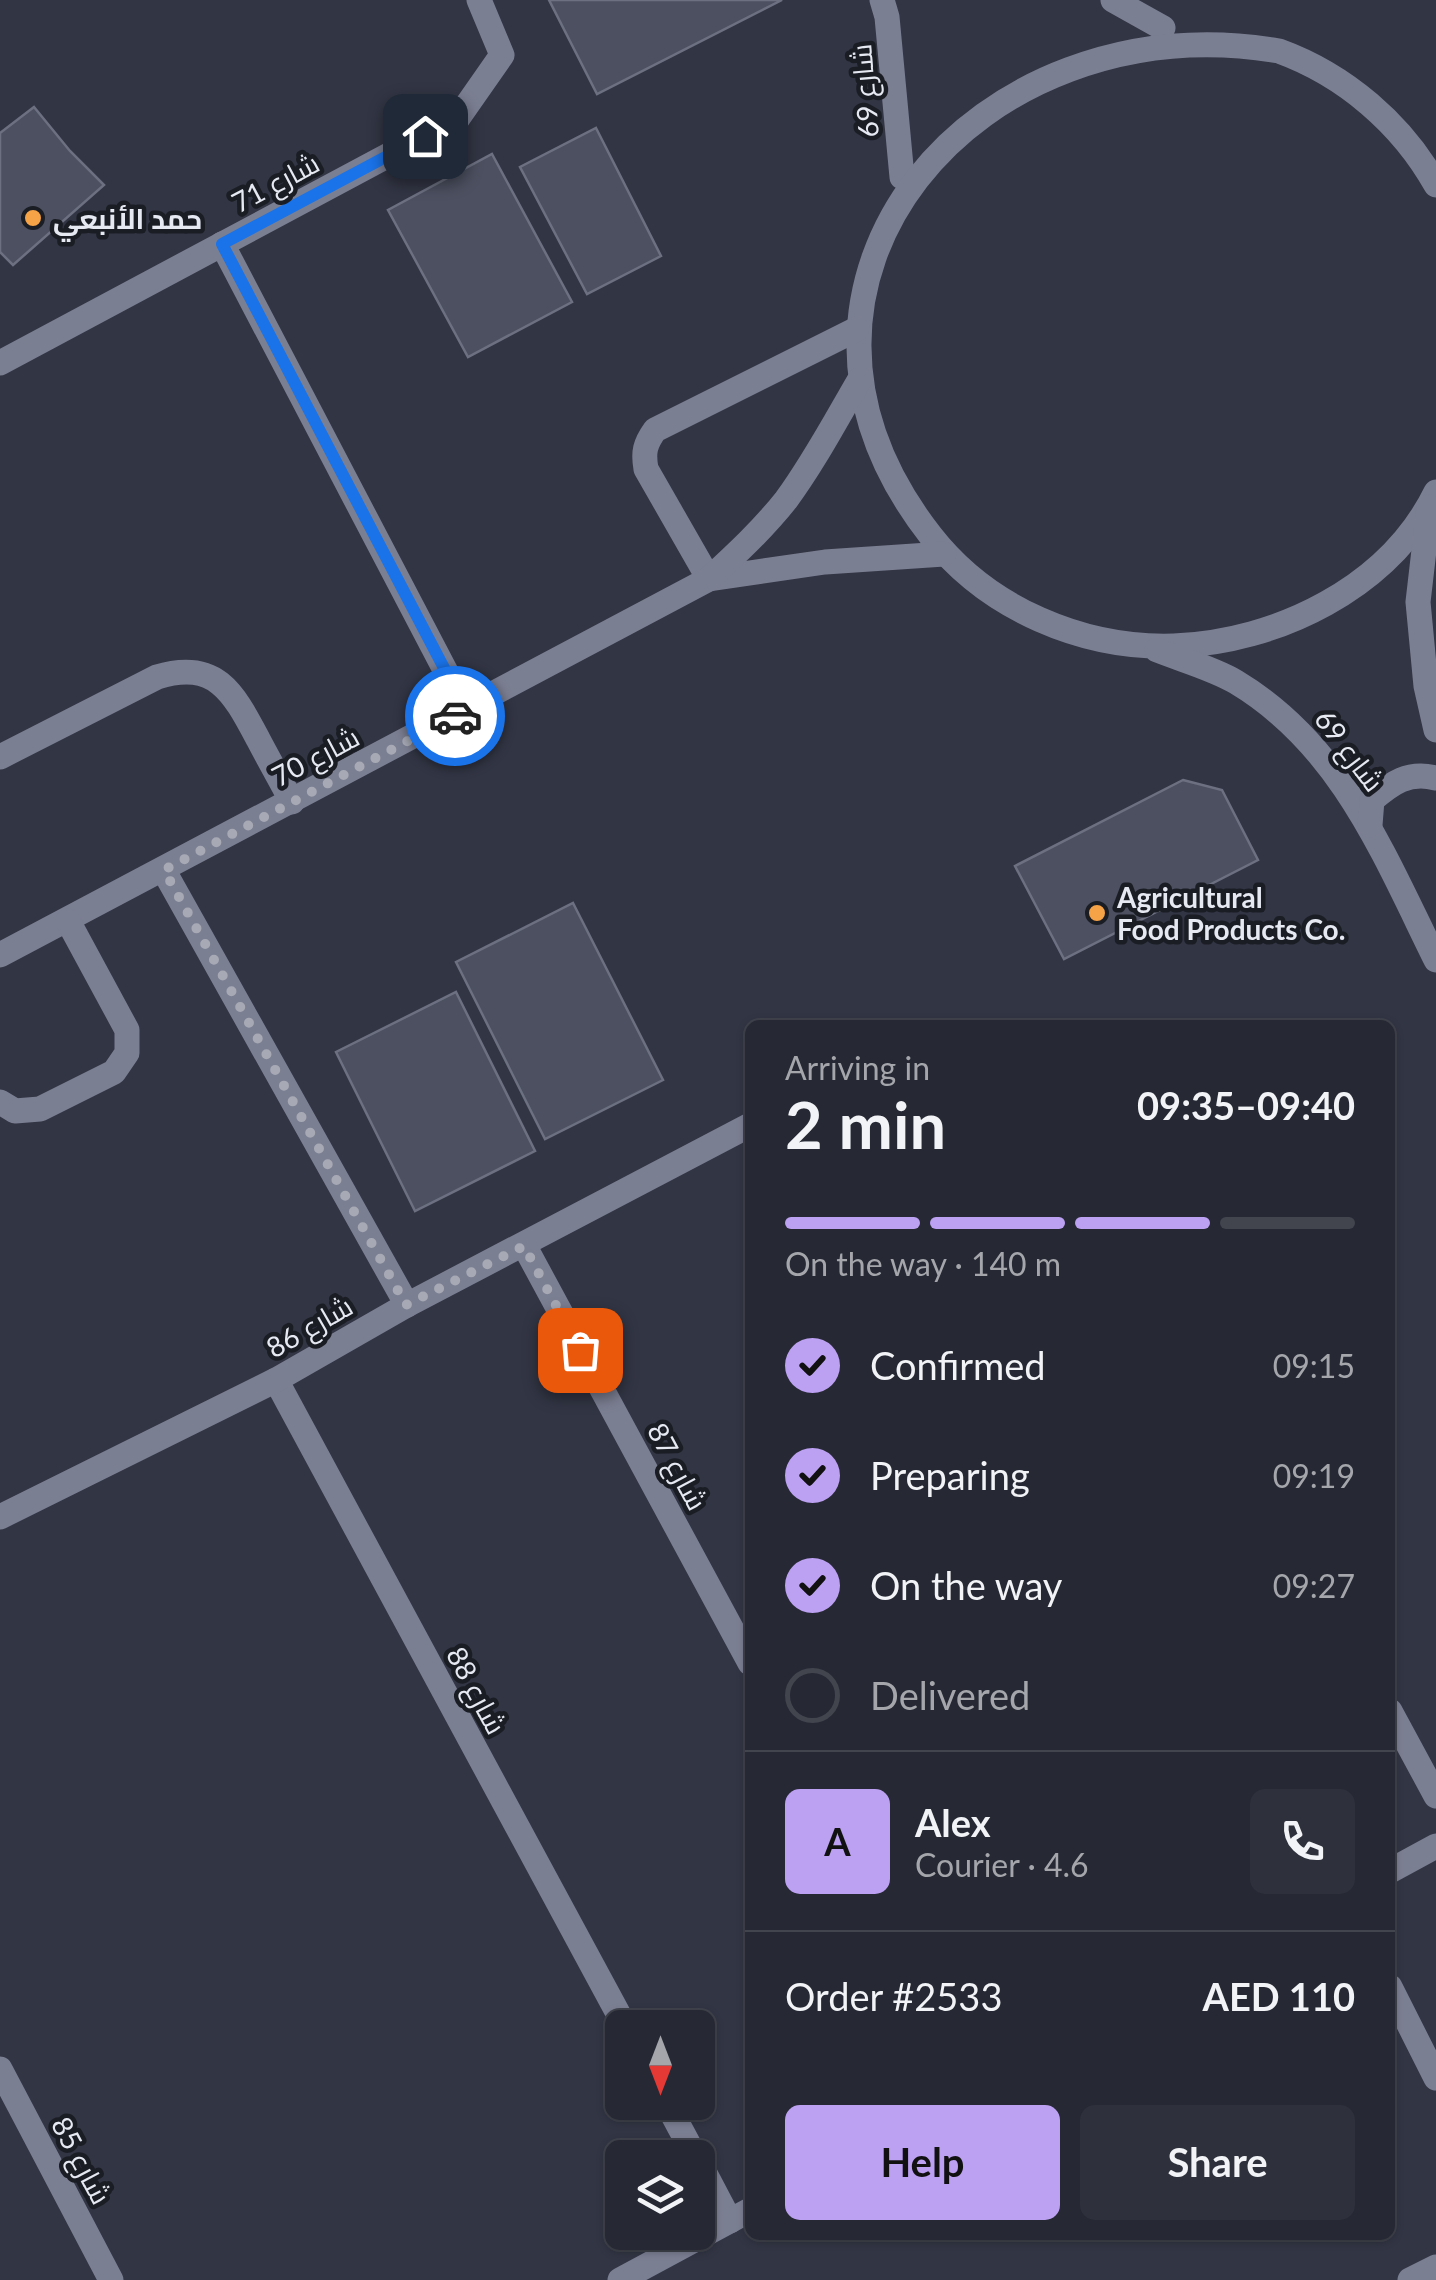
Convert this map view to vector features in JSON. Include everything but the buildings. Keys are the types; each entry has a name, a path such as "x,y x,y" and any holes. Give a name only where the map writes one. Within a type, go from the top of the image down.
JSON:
{"street":[{"name":"شارع 71","path":"0,362 458,118 502,55 480,0"},
{"name":"شارع 69","path":"882,0 887,16 902,177"},
{"path":"1113,0 1163,28"},
{"path":"1433,499 1388,557 1336,598 1277,628 1213,644 1148,647 1091,638 1038,620 988,591 944,554 904,502 875,443 860,379 857,329 869,250 902,177 951,116 1022,66 1086,40 1163,28 1236,36 1307,61 1369,102 1420,156 1436,186"},
{"path":"222,244 466,710"},
{"path":"710,579 646,469 646,442 656,430 857,329"},
{"name":"شارع 70","path":"0,955 710,579 784,502 815,458 860,379"},
{"path":"1433,499 1418,602 1426,686 1436,730"},
{"name":"شارع 70","path":"710,579 825,562 944,554"},
{"name":"شارع 69","path":"1148,647 1232,680 1285,715 1320,753 1370,826 1436,960"},
{"path":"0,757 156,677 179,670 202,673 224,684 238,702 292,802"},
{"path":"1370,826 1372,800 1395,780 1421,774 1436,778"},
{"path":"164,870 406,1305"},
{"path":"0,1102 14,1111 40,1110 114,1072 127,1053 127,1030 68,921"},
{"name":"شارع 86","path":"0,1517 276,1380 406,1305 745,1128"},
{"name":"شارع 87","path":"524,1246 745,1653"},
{"name":"شارع 88","path":"276,1380 616,2010"},
{"path":"1395,1720 1436,1796"},
{"path":"1395,1869 1436,1846"},
{"path":"1395,1997 1436,2078"},
{"name":"شارع 85","path":"3,2082 111,2280"},
{"path":"620,2280 740,2216 715,2183"},
{"path":"1410,2280 1436,2267"}],"way so far":[{"path":"455,716 164,870 406,1305 524,1246 580,1350"}],"place":[{"name":"حمد الأنبعي","path":"33,218"},
{"name":"Agricultural Food Products Co.","path":"1097,913"}],"route":[{"path":"425,136 222,244 466,710 455,716"}]}
